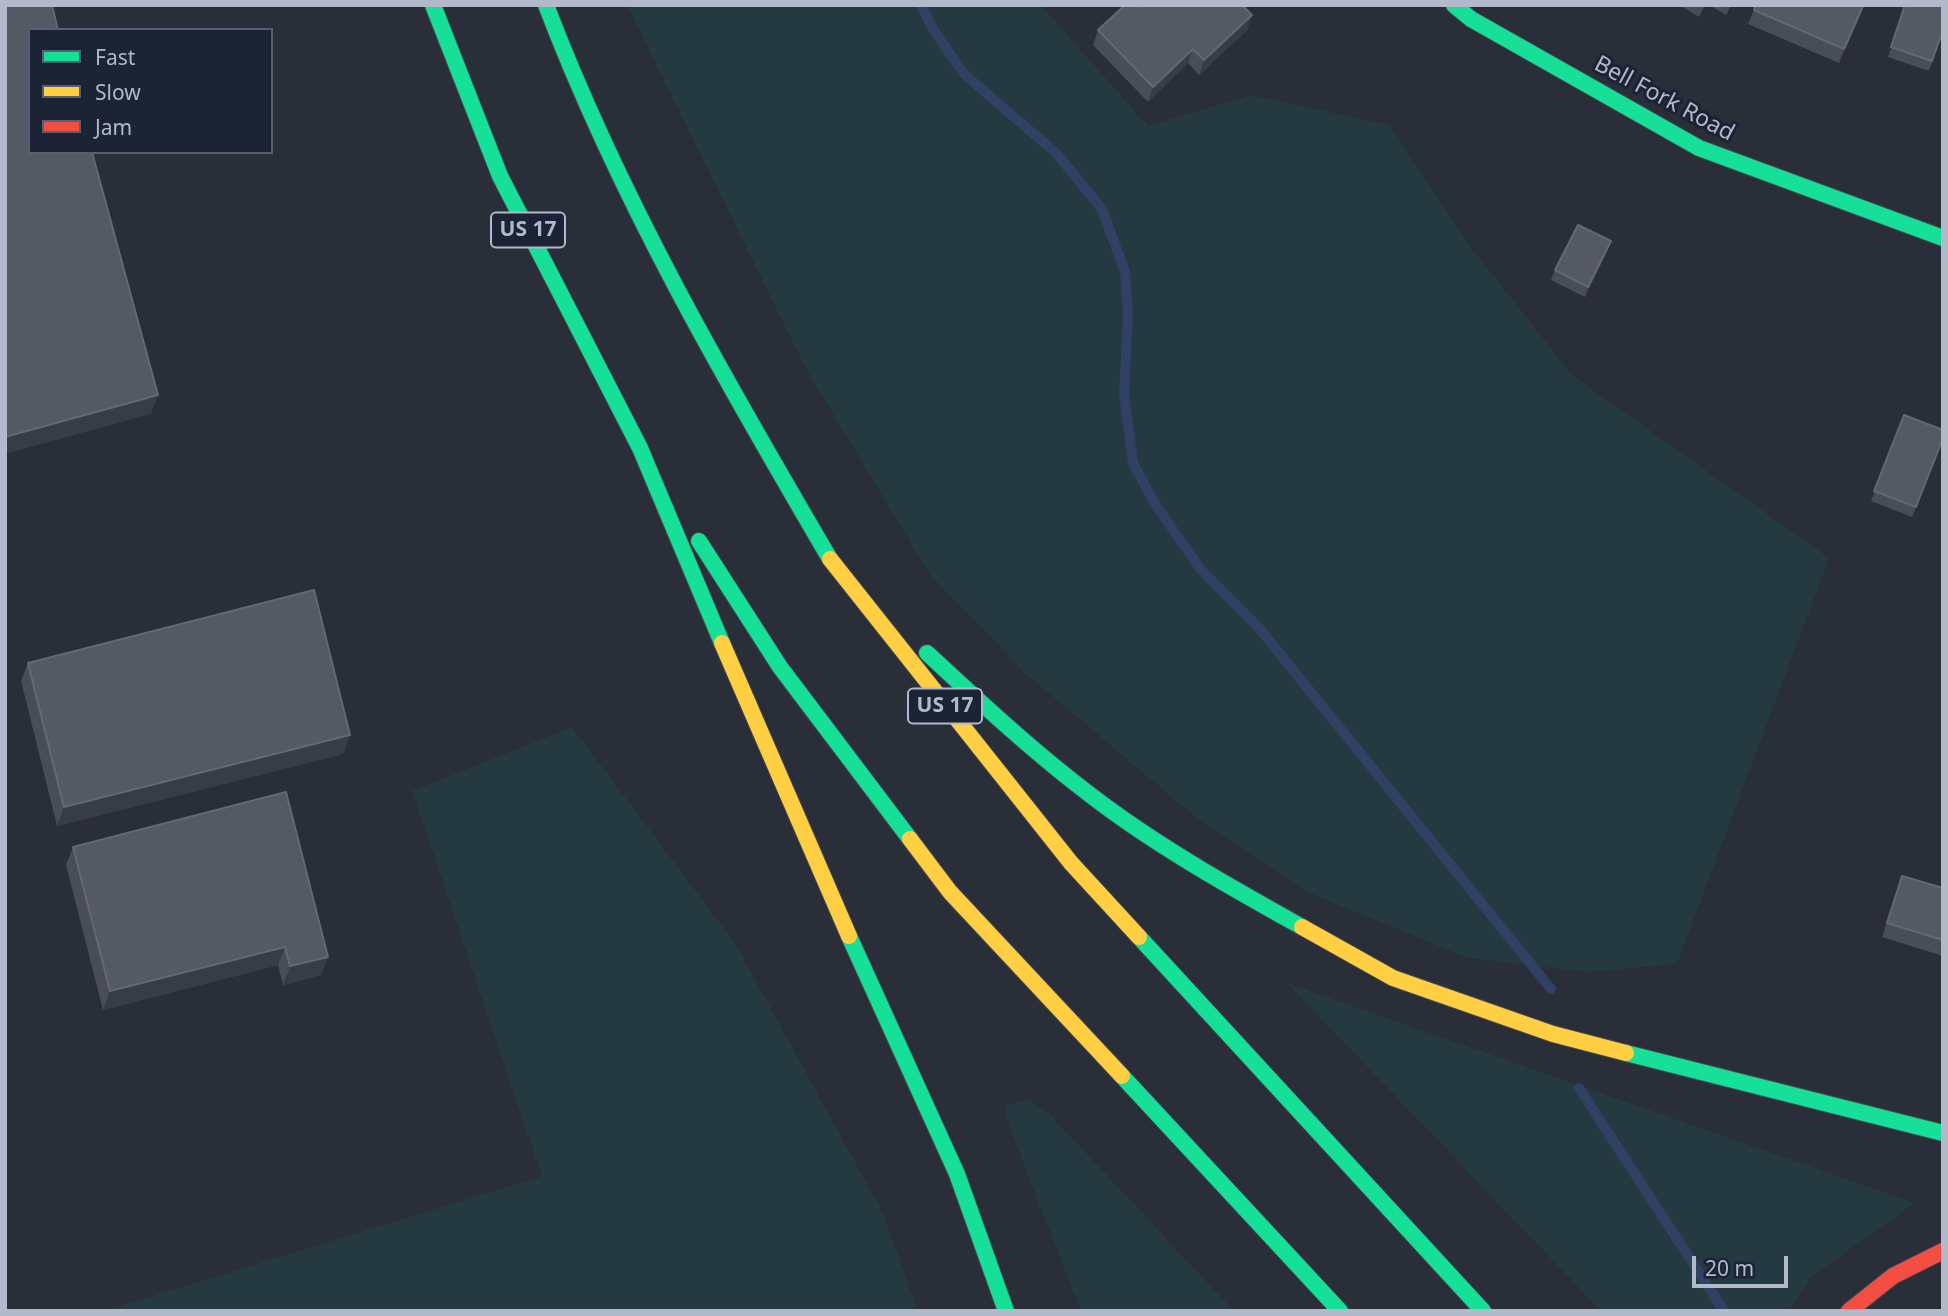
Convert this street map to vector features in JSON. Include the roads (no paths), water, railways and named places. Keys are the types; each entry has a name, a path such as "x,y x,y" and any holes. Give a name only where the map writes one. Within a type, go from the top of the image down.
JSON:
{"main road":[{"name":"US 17","path":"433,5 500,176 640,448 780,667 950,892 1340,1311"},
{"name":"US 17","path":"546,5 578,89 708,350 835,568 1071,863 1483,1311"},
{"name":"Bell Fork Road","path":"1454,5 1471,19 1699,148 1943,238"},
{"path":"640,448 802,831 957,1174 1006,1311"},
{"path":"835,568 998,718 1102,804 1239,892 1393,978 1553,1034 1943,1133"},
{"path":"1849,1311 1872,1288 1914,1262 1943,1251"}],"waterway":[{"path":"921,5 933,29 964,74 1056,153 1102,209 1125,272 1128,313 1124,394 1133,463 1155,504 1202,571 1259,628 1551,989"},
{"path":"1579,1088 1724,1311"}]}
